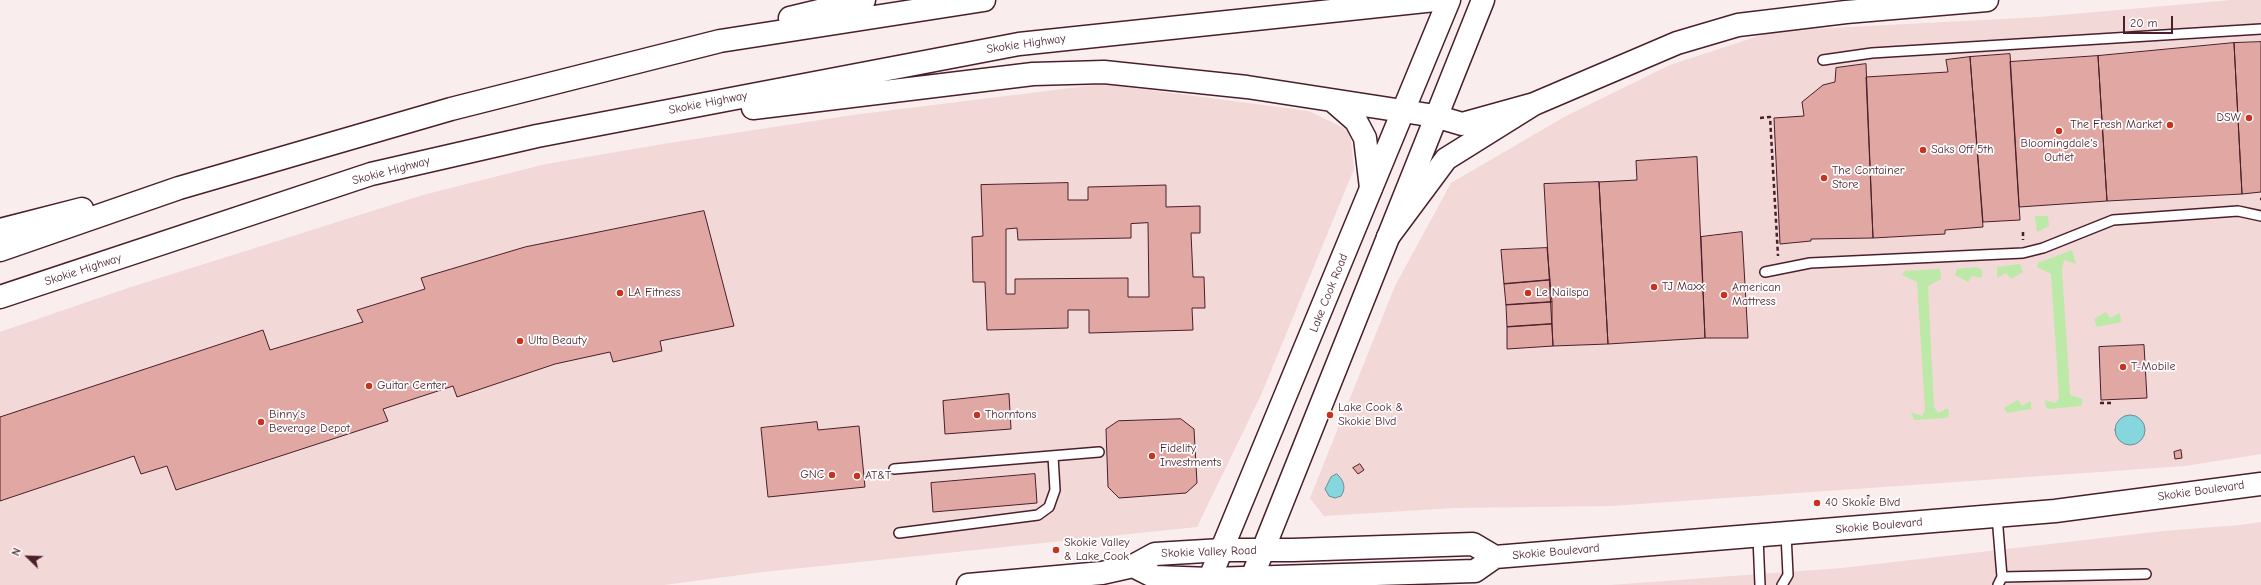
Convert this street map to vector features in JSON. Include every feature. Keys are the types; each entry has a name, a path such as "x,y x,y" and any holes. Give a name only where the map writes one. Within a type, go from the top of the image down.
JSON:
{"main road":[{"path":"0,250 179,188 451,108 720,41 805,13 864,0"},
{"path":"720,41 984,0"},
{"name":"Skokie Highway","path":"0,297 371,174 537,136 1019,44 1435,0"},
{"name":"Lake Cook Road","path":"1209,582 1449,0"},
{"path":"1251,581 1460,54 1483,0"},
{"path":"537,136 1033,74 1104,72 1237,86 1436,116 1462,124 1534,104 1677,43 1738,25 1846,12 1987,0"},
{"path":"1333,101 1356,121 1364,138 1371,188"},
{"path":"1388,237 1446,159 1534,104"},
{"path":"0,230 47,217 179,188"},
{"name":"Skokie Boulevard","path":"1251,581 1401,580 1475,571 1495,557 2055,511 2261,484"},
{"name":"Skokie Boulevard","path":"1263,550 1473,544 1495,557"},
{"name":"Skokie Valley Road","path":"968,585 1062,581 1133,566 1155,554 1222,550 1263,550"},
{"name":"Skokie Valley Road","path":"1133,566 1154,577 1209,582 1251,581"}],"lane":[{"path":"1823,60 1872,53 2261,28"},
{"path":"1765,272 1810,263 2024,253 2043,248 2113,220 2238,211 2261,216"},
{"path":"894,469 1099,452"},
{"path":"899,532 1038,515 1049,507 1055,490 1053,456"},
{"path":"1997,516 2000,581 2146,574"},
{"path":"1782,585 1788,575 1786,534"},
{"path":"1758,536 1760,585"}],"path":[{"path":"1760,118 1770,117 1778,256"},
{"path":"2100,403 2112,403"},
{"path":"1868,495 1869,503"}],"shaded area":[{"path":"2232,0 2261,0 2261,454 2185,466 1611,506 1455,508 1324,516 1310,498 1395,286 1451,183 1566,116 1670,65 1774,31 2039,17"},
{"path":"1103,84 1309,111 1350,131 1354,169 1261,395 1197,527 763,572 664,585 0,585 0,332 125,289 423,195 546,164 669,143 853,115"},
{"path":"2261,522 2261,585 1610,585 1842,568 2163,531"}],"green space":[{"path":"2035,216 2048,216 2049,226 2037,232"},
{"path":"2072,250 2076,264 2064,260 2062,269 2070,395 2083,399 2081,406 2049,409 2046,407 2045,400 2056,403 2059,397 2051,274 2037,267 2038,263"},
{"path":"2020,264 2023,272 2011,279 2006,273 1997,278 1997,267"},
{"path":"1977,267 1982,270 1982,278 1972,276 1968,282 1955,275 1957,269"},
{"path":"1940,269 1941,279 1928,286 1934,407 1938,413 1948,408 1949,414 1947,418 1914,420 1911,412 1922,416 1925,410 1917,282 1902,275 1905,271"},
{"path":"2106,312 2110,318 2120,313 2121,322 2097,327 2094,319"},
{"path":"2018,400 2022,406 2031,401 2031,409 2007,413 2004,408"}],"water":[{"path":"2130,415 2141,419 2145,430 2141,441 2130,445 2119,441 2115,430 2119,419"},
{"path":"1337,474 1342,481 1344,490 1341,496 1335,498 1329,496 1325,489 1331,477"}],"building":[{"name":"DSW","path":"2261,42 2261,192 2242,194 2234,43"},
{"name":"The Fresh Market","path":"2234,43 2242,194 2107,201 2098,56"},
{"path":"2010,54 2020,220 1983,222 1970,57"},
{"name":"Bloomingdale's Outlet","path":"2098,56 2107,201 2019,207 2010,62"},
{"name":"Saks Off 5th","path":"1970,57 1983,227 1945,230 1945,234 1873,238 1866,77 1948,72 1946,60"},
{"name":"The Container Store","path":"1866,64 1873,238 1811,239 1811,241 1780,244 1774,118 1804,116 1802,102 1823,85 1835,82 1836,68"},
{"name":"TJ Maxx","path":"1697,157 1705,338 1608,344 1599,182 1637,180 1636,161"},
{"path":"1599,182 1608,344 1553,346 1544,184"},
{"path":"1068,183 1068,200 1088,200 1088,187 1166,185 1166,207 1200,206 1200,233 1191,233 1193,277 1204,277 1205,308 1192,308 1193,330 1089,333 1089,310 1068,310 1068,328 987,330 985,282 973,282 972,237 983,236 981,185","holes":["1148,223 1149,297 1128,297 1128,278 1015,279 1015,294 1006,294 1006,229 1017,228 1018,240 1131,238 1131,224"]},
{"path":"704,211 734,326 660,341 662,351 613,362 610,352 555,364 457,397 453,386 383,409 388,421 176,490 167,466 141,474 134,456 0,501 0,417 263,330 270,350 363,322 357,310 425,289 421,278 525,247"},
{"name":"American Mattress","path":"1742,232 1748,338 1705,338 1701,237"},
{"path":"1547,248 1550,280 1504,284 1501,250"},
{"name":"Le Nailspa","path":"1550,280 1552,302 1506,305 1504,284"},
{"path":"1552,302 1552,324 1507,327 1506,305"},
{"path":"1552,324 1553,346 1507,349 1507,327"},
{"name":"T-Mobile","path":"2144,345 2147,398 2101,400 2099,347"},
{"name":"Thorntons","path":"1009,394 1011,429 945,434 943,401"},
{"name":"Fidelity Investments","path":"1181,419 1194,429 1197,483 1186,493 1119,498 1108,487 1106,429 1118,421"},
{"path":"817,422 818,430 859,426 865,487 768,497 761,428"},
{"path":"2181,450 2182,458 2175,459 2174,452"},
{"path":"1360,464 1364,470 1358,474 1353,468"},
{"path":"1035,474 1037,503 933,512 931,483"}],"place":[{"name":"DSW","path":"2249,118"},
{"name":"The Fresh Market","path":"2170,125"},
{"name":"Bloomingdale's Outlet","path":"2059,131"},
{"name":"Saks Off 5th","path":"1923,150"},
{"name":"The Container Store","path":"1824,178"},
{"name":"TJ Maxx","path":"1654,287"},
{"name":"LA Fitness","path":"620,293"},
{"name":"Le Nailspa","path":"1528,293"},
{"name":"American Mattress","path":"1724,295"},
{"name":"Ulta Beauty","path":"520,341"},
{"name":"T-Mobile","path":"2123,367"},
{"name":"Guitar Center","path":"369,386"},
{"name":"Thorntons","path":"977,415"},
{"name":"Lake Cook & Skokie Blvd","path":"1330,415"},
{"name":"Binny's Beverage Depot","path":"261,422"},
{"name":"Fidelity Investments","path":"1152,456"},
{"name":"GNC","path":"832,475"},
{"name":"AT&T","path":"857,476"},
{"name":"40 Skokie Blvd","path":"1817,503"},
{"name":"Skokie Valley & Lake Cook","path":"1056,550"}]}
